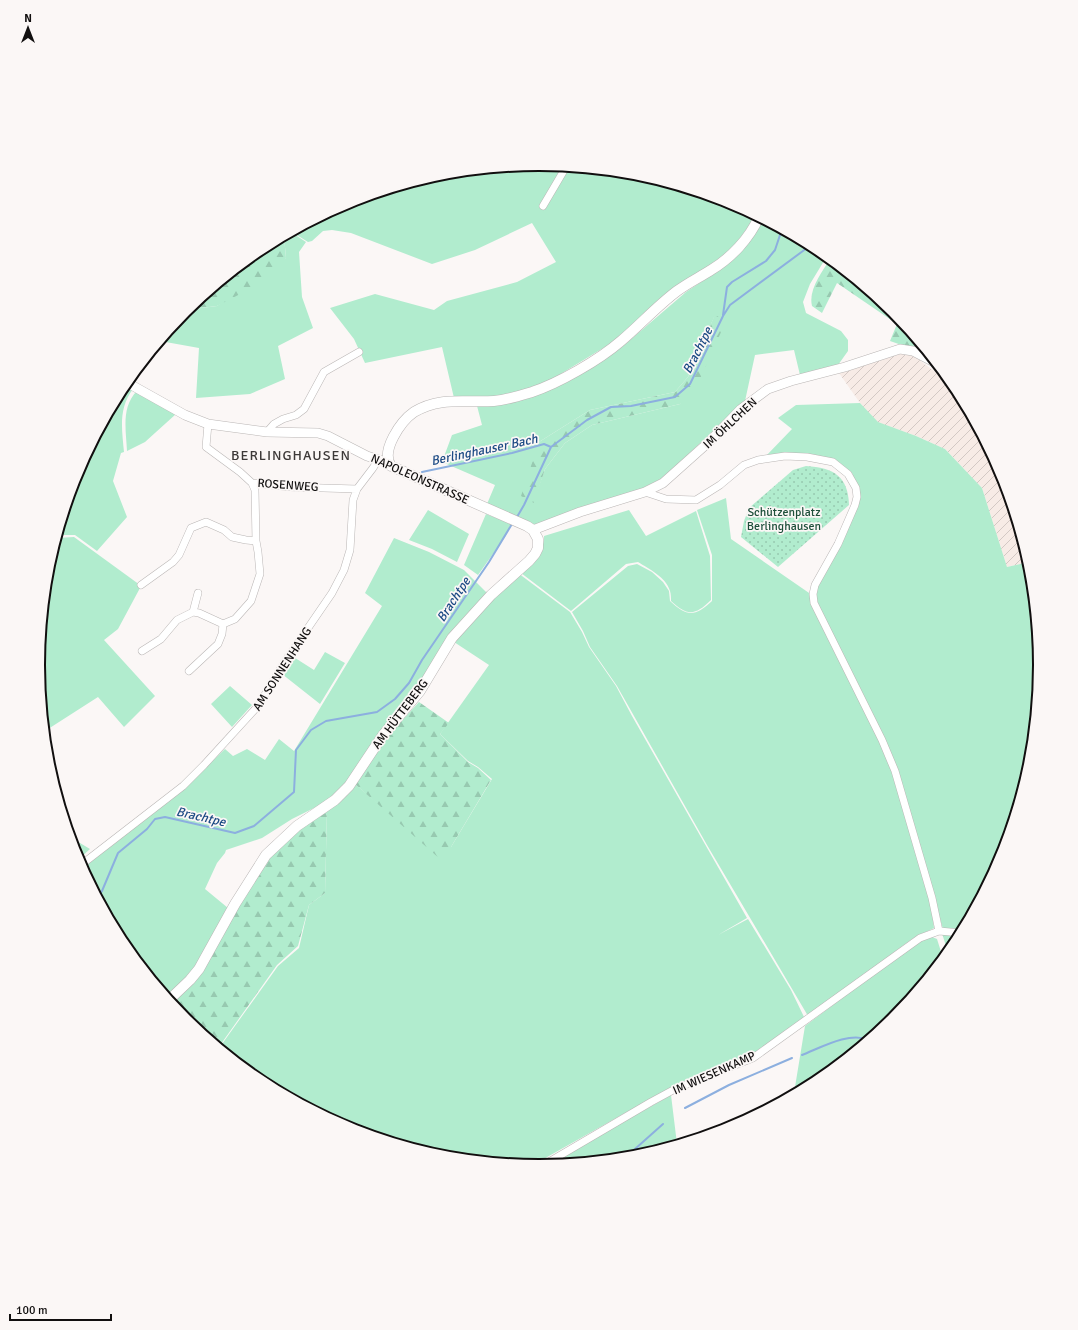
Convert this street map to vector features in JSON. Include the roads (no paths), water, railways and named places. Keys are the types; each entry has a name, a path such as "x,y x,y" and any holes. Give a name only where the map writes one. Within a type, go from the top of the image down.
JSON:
{"main road":[{"path":"389,463 389,449 398,430 409,416 421,408 448,400 494,401 520,396 543,388 605,353 621,341 672,294 729,257 746,238 756,222"},
{"name":"NAPOLEONSTRASSE","path":"389,463 391,466 402,472 529,527"},
{"name":"AM HÜTTEBERG","path":"173,996 199,969 234,904 252,875 271,850 297,826 335,800 349,786 383,735 420,691 452,638 491,595 535,554 539,542 536,534 529,527"}],"street":[{"path":"543,206 563,172"},
{"name":"IM ÖHLCHEN","path":"529,527 645,492 663,483 710,441 741,409 768,389 845,367 900,349 913,351 926,358"},
{"path":"267,432 274,424 283,419 296,415 304,409 324,372 359,352"},
{"name":"NAPOLEONSTRASSE","path":"132,385 180,412 208,424 267,432 318,432 367,456 389,463"},
{"name":"ROSENWEG","path":"208,424 206,447 240,472 252,483 290,487 357,489"},
{"path":"645,492 666,500 696,500 720,486 744,465 758,460 785,456 807,457 833,462 848,474 856,488 857,497 855,505 838,544 815,585 813,594 814,603 882,740 895,771 932,898 939,931 954,932"},
{"name":"AM SONNENHANG","path":"86,860 183,786 258,706 284,663 332,594 344,570 350,555 353,500 357,489 378,460"},
{"path":"142,651 161,639 177,620 193,612 199,613 223,624 235,619 251,601 260,574 256,541 255,490 252,483"},
{"path":"141,585 173,562 179,555 191,528 195,525 206,522 224,530 232,537 256,541"},
{"path":"193,612 198,593"},
{"path":"189,671 218,644 222,634 223,624"},
{"name":"IM WIESENKAMP","path":"555,1159 675,1089 753,1058 912,942 939,931"}],"waterway":[{"path":"723,315 727,287 732,282 766,261 775,250 780,234"},
{"name":"Brachtpe","path":"517,517 551,447 587,420 611,407 631,406 675,397 690,384 723,316 730,305 805,249"},
{"name":"Berlinghauser Bach","path":"422,472 512,453 544,444 551,447"},
{"name":"Brachtpe","path":"101,893 118,853 147,829 155,819 165,817 235,833 254,826 294,792 296,750 311,730 326,721 377,712 395,699 409,683 422,660 489,562 512,524"},
{"path":"802,1055 844,1039 862,1038"},
{"path":"685,1108 729,1085 792,1058"},
{"path":"634,1150 663,1124"}],"district":[{"name":"BERLINGHAUSEN","path":"291,455"}],"park label":[{"name":"Schützenplatz Berlinghausen","path":"784,519"}]}
